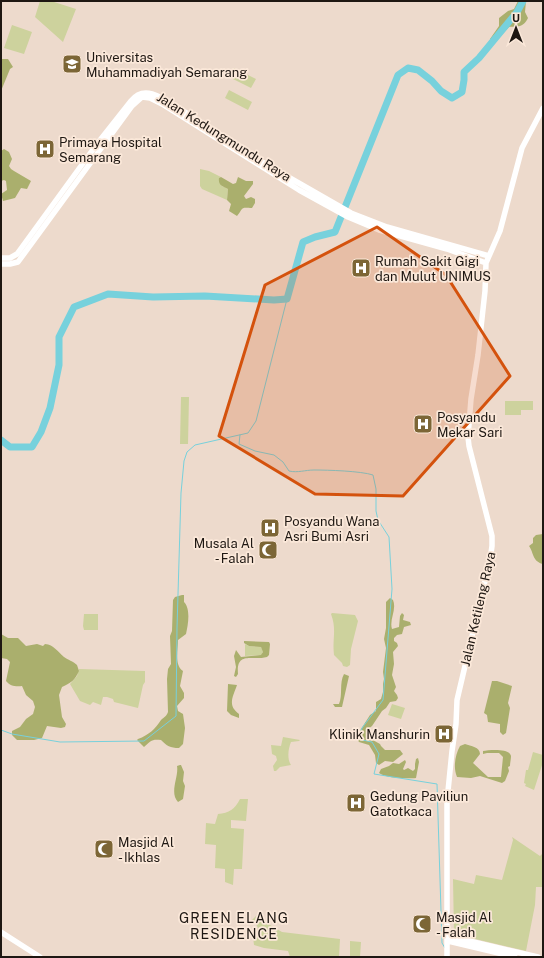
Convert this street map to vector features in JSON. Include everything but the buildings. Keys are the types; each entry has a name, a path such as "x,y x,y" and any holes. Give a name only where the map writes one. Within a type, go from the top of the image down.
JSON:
{"main road":[{"name":"Jalan Kedungmundu Raya","path":"15,260 23,246 127,109 133,98 148,92 156,95 182,114 300,188 349,215 386,229 448,247 489,256"},
{"path":"486,263 500,231 522,148 543,108"},
{"name":"Jalan Kedungmundu Raya","path":"448,247 486,263"},
{"path":"1,258 15,260"},
{"path":"1,264 10,264 15,260"},
{"name":"Jalan Ketileng Raya","path":"447,957 447,801 456,724 457,700 490,560 492,543 487,515 468,442 471,399 478,355 485,291 486,263"},
{"path":"1,932 40,957"},
{"path":"448,939 515,957"},
{"path":"448,939 538,957"}],"highlighted area":[{"path":"377,227 446,275 510,376 403,496 315,494 219,436 265,285"}],"green space":[{"path":"40,1 51,1 76,9 63,42 35,17"},
{"path":"518,1 526,1 525,12 528,18 526,21 520,26 509,27 495,42 491,41 490,39 499,26 499,18 508,11 514,9"},
{"path":"12,25 32,32 24,54 4,48"},
{"path":"1,59 8,59 13,67 10,69 1,91"},
{"path":"234,68 256,79 251,88 229,77"},
{"path":"229,90 252,102 248,110 225,98"},
{"path":"4,149 9,152 12,159 9,166 11,169 31,181 27,189 21,188 15,198 3,201 1,194 7,190 6,181 1,181 1,151"},
{"path":"200,169 209,171 221,177 219,178 222,186 228,189 227,200 202,189 200,186"},
{"path":"221,177 233,184 236,183 238,177 246,181 253,181 253,184 244,196 246,199 251,197 255,199 255,203 252,208 243,208 237,216 229,211 231,204 227,200 228,189 220,184 219,178"},
{"path":"181,397 189,397 188,444 180,444"},
{"path":"505,401 533,401 533,410 521,410 521,415 505,415"},
{"path":"543,534 543,564 539,563 535,559 529,546 533,543 533,538 536,535"},
{"path":"184,595 184,602 188,609 188,626 186,634 178,640 177,653 178,665 183,671 180,686 184,693 184,698 177,706 178,711 183,714 185,728 183,744 179,748 173,748 161,740 155,740 151,741 144,747 137,740 151,731 168,712 167,679 168,669 171,664 170,636 172,631 173,600 175,597"},
{"path":"390,598 393,600 394,604 391,622 392,629 399,627 400,616 402,613 404,615 403,620 410,622 411,625 404,627 402,634 397,635 394,638 394,641 398,646 393,652 394,664 392,675 396,687 394,691 398,698 396,701 390,702 382,711 372,726 367,730 366,734 380,744 385,750 400,750 403,754 393,762 385,761 379,765 376,763 375,755 369,745 359,742 356,737 370,715 376,711 376,702 381,699 383,692 383,672 386,648 384,639 386,628 386,602"},
{"path":"332,613 355,615 358,621 351,649 350,665 347,667 343,666 334,655"},
{"path":"84,614 98,614 98,630 84,630"},
{"path":"1,634 8,638 18,638 26,646 37,644 43,646 45,644 51,646 64,657 77,665 79,671 76,677 70,683 62,687 59,695 62,717 66,724 65,727 61,728 47,726 42,738 34,740 17,740 12,735 12,731 20,727 26,719 33,714 35,707 33,701 26,695 22,686 13,686 6,681 10,662 7,659 1,658"},
{"path":"244,641 269,642 269,655 267,657 246,658 242,660 238,667 238,674 236,677 234,676 236,667 234,656 236,650 241,657 261,655 263,652 261,647 249,646 244,643"},
{"path":"245,644 249,646 261,647 263,651 262,655 245,656"},
{"path":"79,669 145,671 145,682 138,708 114,702 113,699 107,697 103,697 101,705 93,702 90,705 80,701 70,684 77,676"},
{"path":"344,674 349,676 342,707 335,707 333,704 339,704 341,697"},
{"path":"492,681 497,681 512,686 508,703 510,708 506,733 503,735 500,732 500,724 488,722 487,715 484,713"},
{"path":"228,684 237,685 232,704 235,711 239,714 239,718 231,715 227,711"},
{"path":"392,704 405,708 401,719 388,715"},
{"path":"283,737 300,740 291,742 288,757 291,765 280,767 274,771 273,766 277,760 276,756 272,754 271,745 281,746"},
{"path":"465,744 475,747 480,752 473,763 488,777 501,777 503,757 499,753 483,754 483,751 499,750 510,753 510,766 508,767 509,771 505,781 502,783 480,776 471,778 457,777 455,770 456,757 460,746"},
{"path":"533,752 543,755 543,762 534,790 525,786 526,784 524,783 526,770 528,770"},
{"path":"418,758 419,762 416,778 391,777 379,773 381,769 393,763 399,764 405,760 406,762 403,769 408,768 413,771 415,769 416,759"},
{"path":"181,765 184,772 183,781 185,786 183,799 178,802 175,798 174,789 177,766"},
{"path":"240,799 248,799 246,821 231,820 231,828 244,829 242,869 234,869 233,885 225,882 225,869 215,868 216,845 205,844 206,823 215,824 218,814 231,810"},
{"path":"512,837 540,856 543,853 543,887 536,887 535,905 526,951 454,934 453,879 474,884 476,875 502,880 513,840"},
{"path":"258,914 270,925 282,932 340,939 339,957 290,957 288,951 264,948 254,945 253,937 258,928 256,924 251,921"},
{"path":"350,941 361,942 360,957 350,957"}],"waterway":[{"path":"1,440 10,447 32,447 41,432 50,408 59,365 59,337 74,307 108,294 153,297 205,296 274,300 287,299 303,242 335,232 398,75 408,68 418,70 432,81 441,91 452,98 462,92 464,72 479,58 517,12 523,1"},
{"path":"1,730 12,734 60,742 144,741 176,716 181,493 184,461 187,452 195,445 248,433 256,421 287,299"},
{"path":"240,435 239,444 255,451 274,455 283,462 289,471 336,471 373,475 376,489 376,511 378,520 389,537 392,589 383,700 362,728 358,739 372,742 379,754 374,774 437,784 442,943 445,948"}],"place":[{"name":"Universitas Muhammadiyah Semarang","path":"72,64"},
{"name":"Primaya Hospital Semarang","path":"45,149"},
{"name":"Rumah Sakit Gigi dan Mulut UNIMUS","path":"361,268"},
{"name":"Posyandu Mekar Sari","path":"423,424"},
{"name":"Posyandu Wana Asri Bumi Asri","path":"270,528"},
{"name":"Musala Al - Falah","path":"268,550"},
{"name":"Klinik Manshurin","path":"444,734"},
{"name":"Gedung Paviliun Gatotkaca","path":"356,803"},
{"name":"Masjid Al - Ikhlas","path":"104,849"},
{"name":"Masjid Al - Falah","path":"422,924"}],"district":[{"name":"GREEN ELANG RESIDENCE","path":"234,926"}]}
